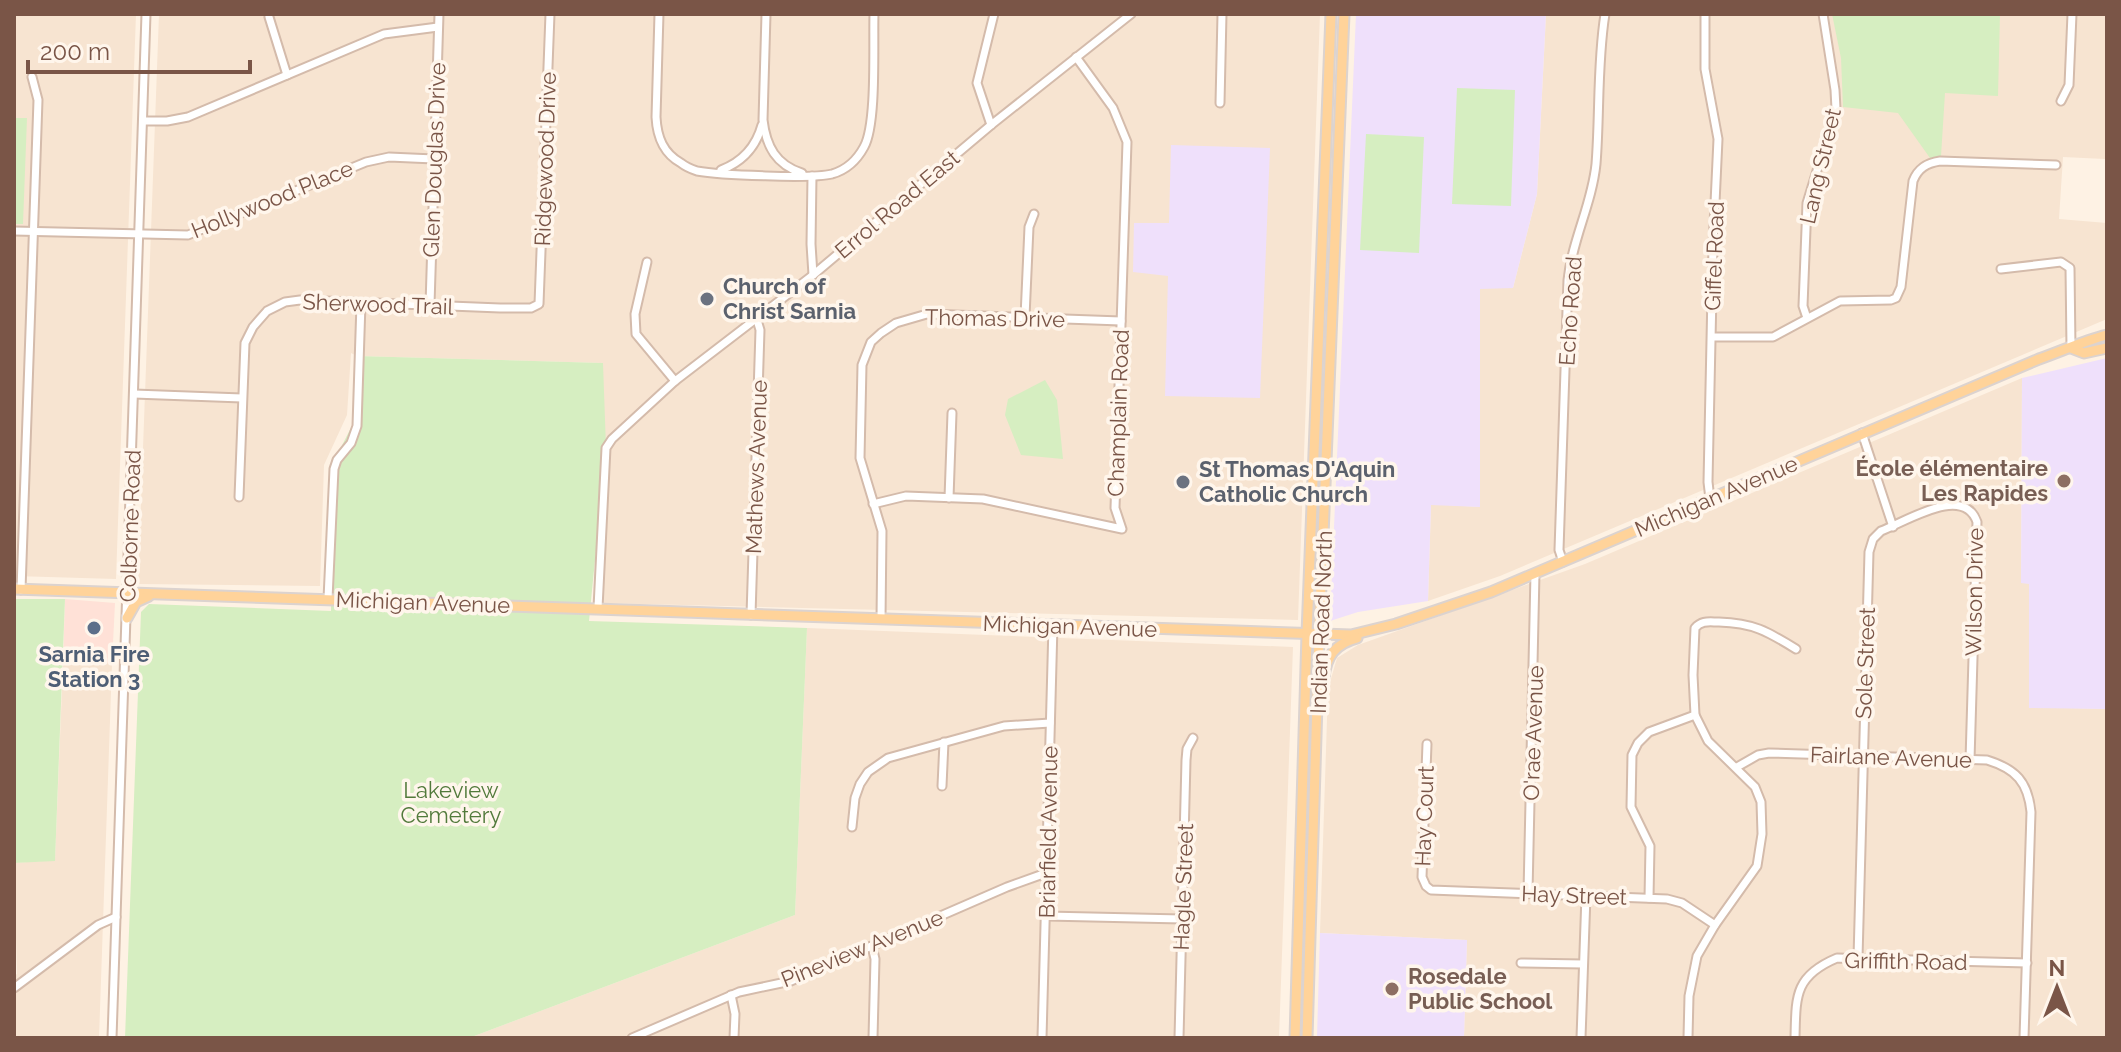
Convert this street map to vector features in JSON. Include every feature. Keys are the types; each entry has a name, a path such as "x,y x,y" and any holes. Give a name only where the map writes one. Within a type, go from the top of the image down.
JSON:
{"main road":[{"name":"Indian Road North","path":"1295,1038 1331,14"},
{"name":"Indian Road North","path":"1307,1038 1319,635 1344,14"},
{"name":"Michigan Avenue","path":"18,590 1351,635 1396,624 1491,592 2082,341 2107,335"},
{"name":"Michigan Avenue","path":"2071,348 2084,353 2107,348"},
{"path":"127,618 136,602 153,594"},
{"path":"1318,705 1326,661 1336,648 1396,624"}],"street":[{"name":"Colborne Road","path":"112,1038 145,121 146,14"},
{"name":"Glen Douglas Drive","path":"430,305 439,14"},
{"name":"Ridgewood Drive","path":"539,304 550,14"},
{"path":"659,14 656,117 660,140 667,152 691,169 812,176 829,175 844,169 867,142 874,14"},
{"path":"766,14 765,136 774,155 791,169 812,176"},
{"path":"991,125 977,83 994,14"},
{"name":"Errol Road East","path":"598,608 606,448 675,381 813,275 991,125 1131,14"},
{"path":"1220,103 1222,14"},
{"name":"Echo Road","path":"1563,562 1559,550 1568,280 1596,167 1599,51 1605,14"},
{"name":"Giffel Road","path":"1705,14 1705,69 1718,139 1713,246 1710,499"},
{"name":"Lang Street","path":"1807,318 1803,306 1807,203 1836,109 1823,14"},
{"path":"2061,101 2069,85 2072,14"},
{"path":"269,17 287,75"},
{"path":"145,121 188,117 384,34 438,27"},
{"name":"Champlain Road","path":"873,504 906,496 991,500 1122,529 1115,508 1127,142 1113,108 1076,57"},
{"path":"18,590 38,100 32,77"},
{"path":"711,172 727,168 743,158 757,138 763,120"},
{"name":"Hollywood Place","path":"14,231 195,234 377,159 434,159"},
{"path":"1712,337 1773,337 1840,301 1896,298 1901,287 1913,181 1926,165 1940,161 2056,165"},
{"path":"812,176 813,275"},
{"path":"1025,317 1029,227 1034,214"},
{"path":"647,262 635,314 636,334 675,381"},
{"path":"2001,269 2061,262 2070,268 2071,348"},
{"name":"Sherwood Trail","path":"239,497 245,343 257,321 267,311 279,304 300,300 531,308 539,304"},
{"path":"328,599 334,469 351,443 358,419 361,303"},
{"name":"Thomas Drive","path":"881,619 884,545 860,458 862,365 871,342 896,323 927,314 1121,321"},
{"name":"Mathews Avenue","path":"751,615 760,330 757,320"},
{"path":"134,394 242,398"},
{"path":"949,498 952,413"},
{"path":"1862,433 1893,527"},
{"name":"Wilson Drive","path":"1893,527 1950,504 1968,507 1974,512 1977,522 1970,760"},
{"name":"Sole Street","path":"1858,958 1869,552 1876,535 1893,527"},
{"name":"O'rae Avenue","path":"1528,893 1535,573"},
{"path":"1688,1038 1689,996 1697,956 1757,866 1762,834 1761,802 1755,787 1712,745 1695,715 1695,628 1705,621 1748,624 1761,628 1796,649"},
{"name":"Briarfield Avenue","path":"1042,1038 1053,625"},
{"path":"1649,898 1650,846 1631,807 1632,755 1640,740 1649,732 1695,715"},
{"path":"852,827 856,791 868,772 881,762 897,754 1014,724 1050,723"},
{"name":"Hagle Street","path":"1179,1038 1186,760 1193,738"},
{"path":"942,786 944,742"},
{"name":"Hay Court","path":"1426,886 1422,877 1427,744"},
{"name":"Fairlane Avenue","path":"1737,767 1758,755 1769,753 1987,760 2007,768 2025,785 2030,801 2024,1038"},
{"name":"Pineview Avenue","path":"632,1038 731,995 791,981 1046,873"},
{"name":"Hay Street","path":"1426,886 1431,890 1649,898 1682,903 1715,925"},
{"path":"1581,1038 1586,895"},
{"path":"1046,916 1182,919"},
{"path":"14,988 98,925 116,917"},
{"path":"872,946 875,959 873,1038"},
{"name":"Griffith Road","path":"1795,1038 1796,997 1804,980 1817,967 1837,958 2027,963"},
{"path":"1521,963 1583,964"},
{"path":"731,995 735,1014 734,1038"}],"shaded area":[{"path":"14,14 136,14 116,579 14,576"},
{"path":"159,14 1320,14 1298,620 602,603 603,363 357,356 351,353 347,415 324,465 320,586 138,584"},
{"path":"1356,14 1546,14 1537,194 1513,288 1480,289 1480,507 1431,505 1428,601 1358,612 1330,621"},
{"path":"1546,14 2107,14 2105,159 2063,157 2059,219 2107,223 2107,319 1500,576 1428,601 1431,504 1480,507 1480,288 1513,288 1537,194"},
{"path":"1171,145 1270,148 1260,398 1165,396 1168,276 1133,272 1134,223 1169,223"},
{"name":"École élémentaire Les Rapides","path":"2107,358 2107,709 2029,708 2029,584 2021,583 2022,378"},
{"path":"2022,378 2021,583 2029,583 2029,707 2107,709 2107,1038 1464,1038 1467,940 1320,933 1328,689 1337,658 1358,645 1585,564"},
{"path":"65,599 115,603 112,663 63,665"},
{"path":"807,628 1293,647 1279,1038 469,1038 795,915"},
{"path":"112,663 99,1038 14,1038 14,976 17,974 14,863 55,860 63,665"},
{"name":"Rosedale Public School","path":"1320,933 1467,940 1464,1038 1317,1038"}],"green space":[{"path":"1832,14 2000,14 1998,96 1945,93 1941,156 1930,158 1898,113 1843,107 1841,58"},
{"path":"1457,88 1515,90 1511,206 1452,204"},
{"path":"14,118 27,118 23,224 14,224"},
{"path":"1366,134 1424,137 1419,253 1360,250"},
{"name":"Lakeview Cemetery","path":"357,356 603,363 606,448 589,621 807,628 795,915 469,1038 125,1038 141,612 149,604 331,611 332,487 336,457 355,420"},
{"path":"1045,380 1057,400 1063,459 1021,455 1005,415 1008,399"},
{"path":"14,599 65,599 55,861 14,863"}],"place":[{"name":"Church of Christ Sarnia","path":"707,299"},
{"name":"École élémentaire Les Rapides","path":"2064,481"},
{"name":"St Thomas D'Aquin Catholic Church","path":"1183,482"},
{"name":"Sarnia Fire Station 3","path":"94,628"},
{"name":"Rosedale Public School","path":"1392,989"}]}
